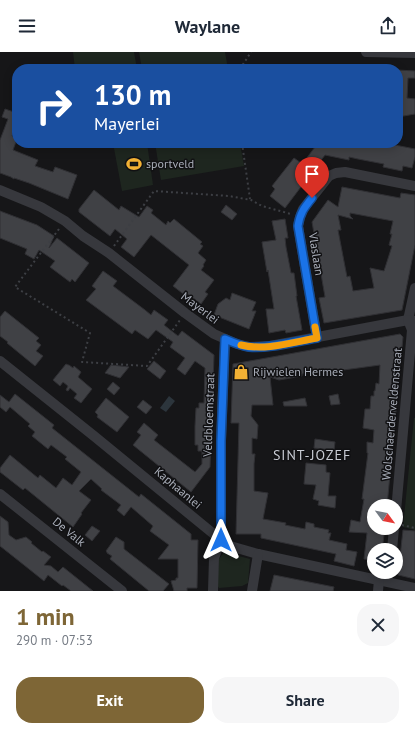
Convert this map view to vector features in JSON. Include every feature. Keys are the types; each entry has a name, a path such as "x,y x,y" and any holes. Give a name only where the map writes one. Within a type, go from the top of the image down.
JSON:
{"street":[{"path":"366,52 415,53"},
{"path":"300,217 303,209 329,176 336,173 345,172 415,186"},
{"name":"Mayerlei","path":"0,190 41,207 65,221 214,334 237,344 249,347 270,346 412,321"},
{"name":"Vlaslaan","path":"300,217 298,226 317,338"},
{"path":"412,321 415,288"},
{"name":"Wolschaerderveldenstraat","path":"397,499 412,321"},
{"name":"Veldbloemstraat","path":"221,540 221,441 225,339"},
{"name":"Kaphaanlei","path":"0,361 230,546 258,554 367,574"},
{"name":"De Valk","path":"0,494 122,591"},
{"path":"213,591 214,558 221,540"},
{"path":"250,590 258,554"},
{"path":"378,591 385,579"},
{"name":"Kaphaanlei","path":"389,579 415,588"}],"path":[{"path":"243,64 251,52"},
{"path":"243,148 250,200"},
{"path":"109,253 154,191 229,196 250,200 262,206 300,217"},
{"path":"65,221 15,287 90,333 82,362 147,366 185,313"},
{"path":"403,525 415,528"}],"shaded area":[{"path":"73,52 134,52 136,64 74,64"},
{"path":"139,52 225,52 227,64 141,64"},
{"name":"sportveld","path":"114,148 148,148 153,185 122,191"},
{"path":"156,148 241,148 244,166 161,180"},
{"path":"169,396 175,401 166,412 160,408"},
{"path":"414,418 415,418 415,530 403,527"},
{"path":"224,552 250,559 248,583 242,586 219,588 217,585 219,559"}],"building":[{"path":"403,70 415,71 415,78 408,78 407,98 415,99 415,114 403,116"},
{"path":"5,109 12,111 13,150 38,160 35,166 53,172 55,167 77,175 68,199 0,173 0,140 8,119 2,117"},
{"path":"403,147 415,149 415,157 412,168 403,166 402,171 383,167 384,164 349,157 349,160 325,155 285,208 270,196 275,189 272,186 294,158 301,163 314,148 403,148"},
{"path":"342,187 400,198 401,193 415,195 415,245 402,310 324,323 319,298 325,297 312,222 328,200 338,207","holes":["350,213 393,221 389,245 392,246 384,271 370,268 374,288 353,291 350,276 347,277 338,230 341,230 338,215 353,219 350,216"]},
{"path":"94,190 119,210 121,206 139,217 147,206 153,210 151,213 166,225 168,221 170,223 174,219 202,242 200,244 203,246 198,253 206,260 201,270 214,280 205,292 208,294 201,304 188,294 186,296 173,286 189,265 151,235 134,257 121,247 127,239 115,229 110,236 79,212 79,209"},
{"path":"226,205 237,214 232,220 221,212"},
{"path":"0,211 37,225 54,236 49,248 57,238 89,263 75,282 72,279 70,282 50,267 55,261 39,250 34,259 25,254 27,249 0,238"},
{"path":"285,219 288,238 285,238 286,247 291,273 294,273 296,296 302,330 286,333 285,330 269,333 266,309 274,309 262,242 276,240 272,221"},
{"path":"103,271 117,281 113,286 151,315 154,310 168,320 164,325 178,336 182,331 214,355 210,467 191,492 133,445 141,435 137,432 144,423 158,435 154,440 195,472 202,464 202,451 198,451 198,445 195,445 195,426 196,408 199,408 199,403 204,403 205,368 195,361 185,375 177,369 185,358 170,347 173,342 156,330 148,339 135,330 132,334 86,300 96,289 92,286"},
{"path":"232,293 256,302 252,311 256,311 249,329 214,315 218,304 226,298 230,300"},
{"path":"5,311 39,338 36,341 41,345 36,351 43,356 35,366 0,336 0,317"},
{"path":"400,334 403,337 388,499 367,499 367,533 349,532 351,520 360,522 364,499 362,499 368,453 367,442 373,443 374,430 363,428 365,409 370,409 371,396 374,396 376,383 379,384 380,365 336,371 335,369 302,374 302,376 279,380 270,377 273,405 252,405 251,416 258,425 257,439 252,438 252,454 255,454 254,491 268,493 263,519 286,523 285,525 305,529 306,522 314,524 314,527 329,530 328,533 331,533 329,540 347,544 346,550 357,552 354,566 334,561 336,554 261,538 261,534 236,534 239,423 231,423 233,364"},
{"path":"154,361 166,371 160,379 147,369"},
{"path":"66,364 73,368 74,366 81,372 78,377 92,389 81,403 74,398 77,394 70,388 68,391 66,390 68,386 63,382 60,386 53,380"},
{"path":"111,365 129,367 120,378 105,373"},
{"path":"113,382 120,388 114,395 107,389"},
{"path":"15,394 54,425 52,428 139,497 141,494 191,534 191,540 198,540 197,588 187,588 187,591 174,591 171,581 178,578 178,559 158,559 169,545 150,531 153,526 131,507 124,516 117,510 121,505 101,490 102,489 91,479 79,491 91,500 73,527 25,488 23,490 0,472 0,468 10,455 38,478 40,475 56,488 63,478 72,485 81,472 65,459 67,457 51,445 48,449 32,436 35,432 28,426 30,424 10,407 6,412 0,407 0,395 9,402"},
{"path":"338,394 340,404 331,405 329,396"},
{"path":"106,398 129,417 117,432 97,417 98,415 95,412"},
{"path":"305,398 307,406 284,406 283,402"},
{"path":"143,400 152,407 146,414 137,407"},
{"path":"315,439 335,442 334,450 314,448"},
{"path":"306,463 326,465 326,472 330,473 328,496 336,496 335,508 318,505 319,501 313,499 316,485 304,484"},
{"path":"0,516 8,522 9,535 16,540 26,537 42,552 43,551 51,557 44,565 51,566 58,572 63,567 93,591 71,591 48,575 44,581 0,546"},
{"path":"92,526 100,531 92,541 85,535"},
{"path":"403,530 415,531 415,579 403,576 403,543 402,543"},
{"path":"367,533 367,535 384,535 383,543 367,543 367,559 364,559"},
{"path":"116,537 124,542 124,549 169,584 163,591 149,591 110,559 112,556 106,551"},
{"path":"274,575 334,587 333,591 270,591"}],"slow traffic":[{"path":"241,345 249,347 270,346 317,338 315,327"}],"place":[{"name":"sportveld","path":"134,164"},
{"name":"Rijwielen Hermes","path":"241,372"}],"district":[{"name":"SINT-JOZEF","path":"312,455"}],"route":[{"path":"221,540 221,441 225,339 249,347 270,346 317,338 298,226 303,209 312,198"}]}
